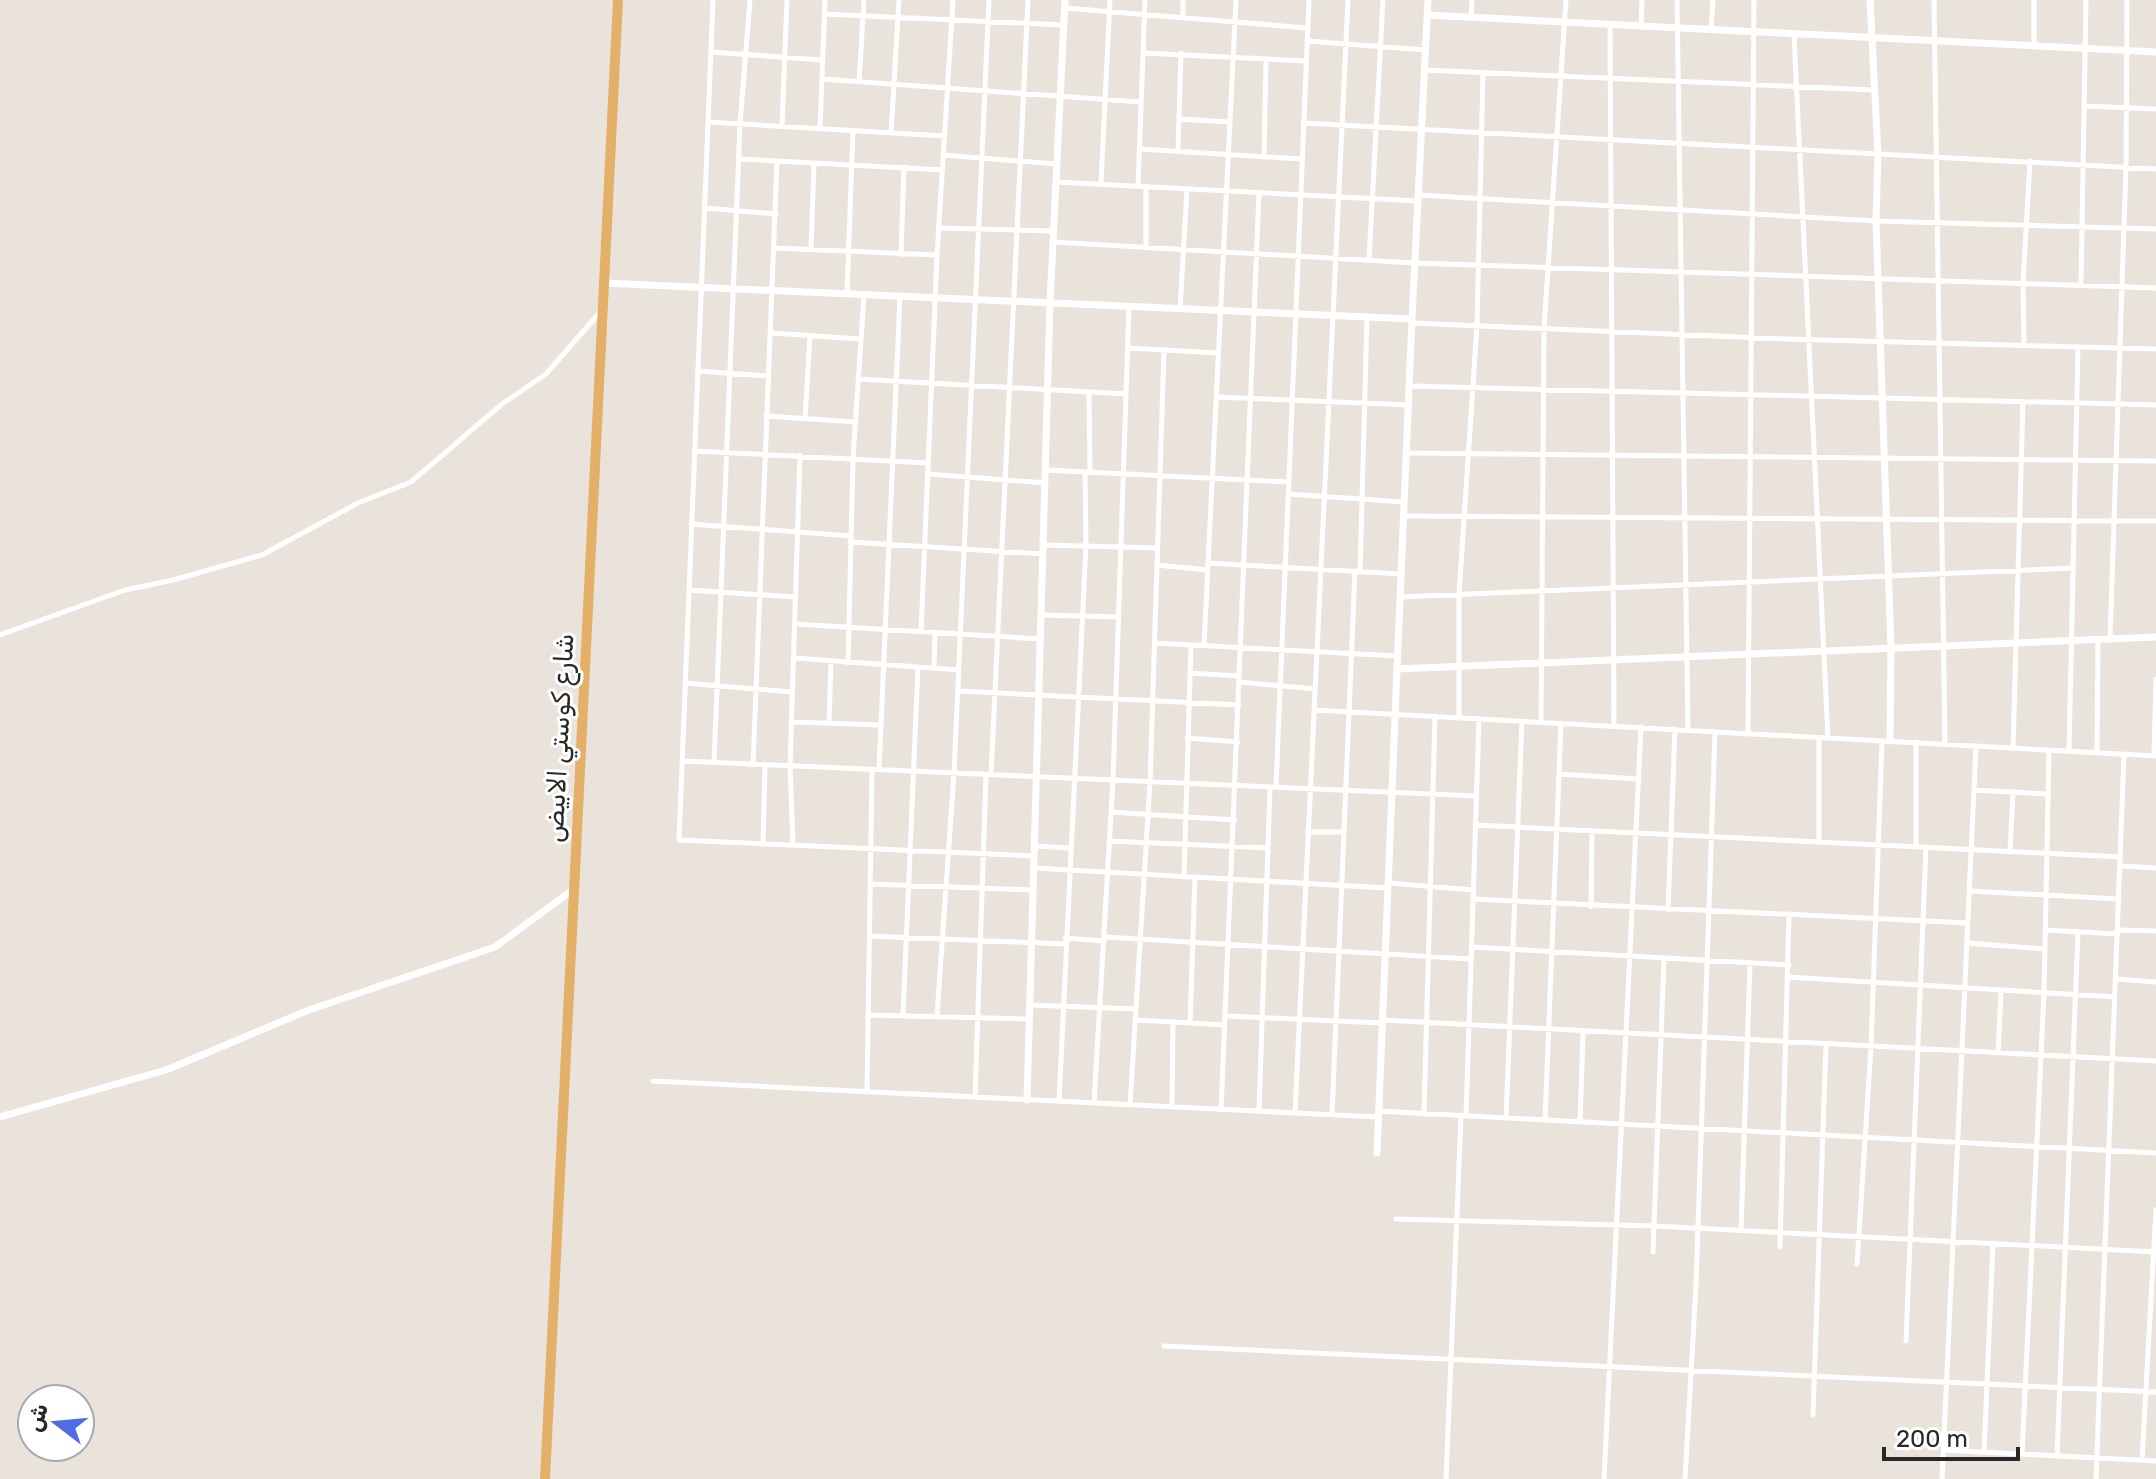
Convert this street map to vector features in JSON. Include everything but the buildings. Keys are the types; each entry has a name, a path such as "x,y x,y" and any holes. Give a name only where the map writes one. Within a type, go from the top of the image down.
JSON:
{"highway":[{"name":"شارع كوستي الابيض","path":"545,1479 618,0"}],"street":[{"path":"713,0 679,840 1035,856"},
{"path":"714,763 740,124 750,0"},
{"path":"782,126 787,0"},
{"path":"820,128 825,0"},
{"path":"859,82 864,0"},
{"path":"891,133 899,0"},
{"path":"921,632 938,228 953,0"},
{"path":"937,1015 944,939 946,852 954,773 973,300 989,0"},
{"path":"975,1097 982,888 998,637 1007,387 1028,0"},
{"path":"1101,184 1110,0"},
{"path":"1145,0 1140,149 1146,247"},
{"path":"1183,0 1183,18"},
{"path":"1204,645 1236,0"},
{"path":"1259,1111 1268,848 1282,650 1309,0"},
{"path":"1295,1113 1348,0"},
{"path":"1369,260 1383,0"},
{"path":"1377,1153 1428,0"},
{"path":"1471,18 1472,0"},
{"path":"1541,722 1546,454 1544,328 1566,0"},
{"path":"1641,27 1642,0"},
{"path":"1677,0 1688,730"},
{"path":"1711,31 1713,0"},
{"path":"1748,733 1754,0"},
{"path":"1857,1264 1891,647 1876,221 1878,154 1870,0"},
{"path":"1934,0 1945,744"},
{"path":"2034,0 2034,47"},
{"path":"2081,285 2086,0"},
{"path":"2110,639 2123,286 2127,0"},
{"path":"1027,1100 1050,303 1064,4 1110,12 1307,28"},
{"path":"824,14 1063,25"},
{"path":"1427,15 1871,40 2156,52"},
{"path":"1610,25 1614,726"},
{"path":"1794,35 1828,738"},
{"path":"1307,41 1426,50"},
{"path":"711,52 822,60"},
{"path":"1143,53 1306,61"},
{"path":"1178,151 1181,53"},
{"path":"1264,156 1266,59"},
{"path":"1425,70 1874,90"},
{"path":"1459,717 1459,594 1477,325 1483,73"},
{"path":"822,79 1141,102"},
{"path":"2084,106 2156,109"},
{"path":"1179,119 1229,122"},
{"path":"708,122 945,136"},
{"path":"1303,123 2156,169"},
{"path":"847,294 853,130"},
{"path":"1140,149 1301,159"},
{"path":"943,155 1057,164"},
{"path":"739,159 943,170"},
{"path":"753,765 777,161"},
{"path":"2024,345 2023,283 2030,161"},
{"path":"811,249 814,163"},
{"path":"901,254 904,167"},
{"path":"1056,182 1374,199 1481,199 1876,221 2156,229"},
{"path":"1180,309 1187,189"},
{"path":"1221,1110 1237,786 1259,193"},
{"path":"704,208 776,214"},
{"path":"938,228 1054,231"},
{"path":"1053,242 1415,263 2156,288"},
{"path":"775,248 937,255"},
{"path":"604,283 1750,337 2156,349"},
{"path":"848,663 853,458 864,295"},
{"path":"867,1092 871,849 881,725 900,296"},
{"path":"1094,1103 1113,780 1129,306"},
{"path":"0,635 125,590 262,555 358,503 411,482 502,404 546,374 603,309"},
{"path":"1332,1115 1345,790 1362,499 1367,317"},
{"path":"771,333 861,339"},
{"path":"805,419 810,336"},
{"path":"2069,751 2078,347"},
{"path":"1128,348 1218,353"},
{"path":"1130,1105 1150,782 1164,350"},
{"path":"697,371 769,376"},
{"path":"858,379 1126,394"},
{"path":"1410,386 2156,405"},
{"path":"1059,1101 1086,545 1089,392"},
{"path":"1216,397 1409,405"},
{"path":"2013,748 2023,401"},
{"path":"766,416 856,422"},
{"path":"694,451 928,463"},
{"path":"1406,453 2156,461"},
{"path":"793,845 790,766 800,455"},
{"path":"1046,470 1288,482"},
{"path":"928,474 1045,483"},
{"path":"1288,494 1404,502"},
{"path":"1404,516 2156,521"},
{"path":"691,524 798,532 889,545 1043,554"},
{"path":"1043,545 1158,548"},
{"path":"1157,565 1244,565 1401,574"},
{"path":"1400,597 1943,571 2074,568"},
{"path":"689,590 795,597"},
{"path":"1041,615 1118,617"},
{"path":"795,624 1041,639"},
{"path":"934,668 935,633"},
{"path":"1397,669 2156,637"},
{"path":"2097,752 2098,639"},
{"path":"1154,643 1397,656"},
{"path":"1184,877 1191,645"},
{"path":"794,658 959,670"},
{"path":"829,723 831,661"},
{"path":"903,1015 918,667"},
{"path":"1190,673 1315,689"},
{"path":"1314,710 2155,756 2156,679"},
{"path":"685,683 792,692"},
{"path":"958,691 1239,705"},
{"path":"1424,1114 1435,716"},
{"path":"1446,1479 1469,1025 1479,719"},
{"path":"1506,1118 1522,721"},
{"path":"791,722 881,725"},
{"path":"1545,1120 1561,723"},
{"path":"1604,1479 1641,727"},
{"path":"1668,910 1675,729"},
{"path":"1685,1479 1702,1129 1715,732"},
{"path":"1187,738 1238,742"},
{"path":"1819,738 1819,842"},
{"path":"1916,742 1916,847"},
{"path":"1942,1479 1976,746"},
{"path":"2022,1454 2044,993 2049,750"},
{"path":"2096,1479 2124,754"},
{"path":"682,761 1476,796"},
{"path":"763,844 765,765"},
{"path":"1559,774 1639,779"},
{"path":"1974,790 2048,794"},
{"path":"2010,852 2013,792"},
{"path":"1111,812 1235,820"},
{"path":"1475,825 2121,857"},
{"path":"1591,907 1592,831"},
{"path":"1308,832 1344,832"},
{"path":"1109,841 1268,848"},
{"path":"1035,846 1069,848"},
{"path":"1906,1341 1926,847"},
{"path":"2120,866 2156,868"},
{"path":"1034,868 1341,886 1473,890"},
{"path":"1190,1023 1195,877"},
{"path":"870,884 1034,890"},
{"path":"0,1117 166,1070 309,1010 495,947 574,889"},
{"path":"1970,891 2119,899"},
{"path":"1473,899 1968,923"},
{"path":"1780,1247 1788,1042 1789,915"},
{"path":"2045,930 2156,931"},
{"path":"2057,1456 2078,932"},
{"path":"869,936 1032,943 1141,939 1229,947 1471,959"},
{"path":"1968,943 2045,949"},
{"path":"1471,947 1789,965"},
{"path":"1653,1252 1664,958"},
{"path":"1741,1231 1750,963"},
{"path":"1788,977 2115,997"},
{"path":"2116,979 2156,982"},
{"path":"1998,1053 2001,991"},
{"path":"1030,1005 1136,1009"},
{"path":"868,1015 1030,1019"},
{"path":"1226,1016 1469,1025 2156,1061"},
{"path":"1136,1020 1225,1025"},
{"path":"1172,1107 1173,1022"},
{"path":"1580,1122 1583,1032"},
{"path":"1813,1415 1826,1044"},
{"path":"653,1081 1332,1115 1424,1114 2156,1153"},
{"path":"2142,1460 2156,1210"},
{"path":"1396,1219 1655,1226 2155,1252"},
{"path":"1984,1452 1993,1243"},
{"path":"1164,1346 2156,1392"},
{"path":"1943,1450 2156,1461"}]}
